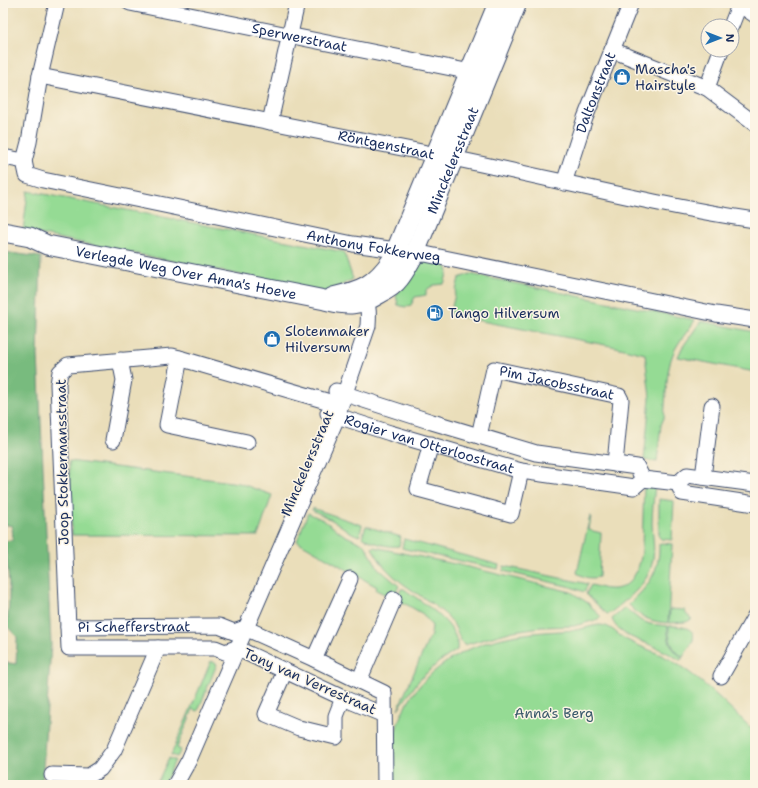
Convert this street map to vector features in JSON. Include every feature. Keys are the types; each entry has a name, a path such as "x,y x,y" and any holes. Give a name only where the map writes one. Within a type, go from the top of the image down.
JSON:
{"main road":[{"name":"Minckelersstraat","path":"405,253 436,154 498,3"},
{"name":"Minckelersstraat","path":"362,298 390,263 405,253 454,159 517,3"},
{"name":"Verlegde Weg Over Anna's Hoeve","path":"3,232 30,238 47,245 326,300 345,295 362,298"},
{"name":"Verlegde Weg Over Anna's Hoeve","path":"3,241 28,246 47,245"}],"street":[{"path":"3,157 24,161 29,142 40,76 57,3"},
{"name":"Sperwerstraat","path":"130,3 461,70 468,73"},
{"path":"270,122 297,3"},
{"name":"Daltonstraat","path":"564,183 585,118 631,3"},
{"path":"734,18 740,3 755,15"},
{"path":"612,50 707,88 755,124"},
{"path":"707,88 718,58"},
{"name":"Röntgenstraat","path":"40,76 436,154 712,214 755,220"},
{"name":"Anthony Fokkerweg","path":"24,161 27,174 43,180 346,242 405,253 425,254 755,320"},
{"name":"Minckelersstraat","path":"165,785 180,759 240,630 368,326 369,310 362,298"},
{"name":"Joop Stokkermansstraat","path":"68,627 58,384 60,372 68,365 172,356 336,404"},
{"path":"180,358 167,425 247,442"},
{"path":"113,440 124,380 120,360"},
{"name":"Pim Jacobsstraat","path":"479,436 494,369 619,396 621,400 615,464"},
{"name":"Rogier van Otterloostraat","path":"336,404 479,436 536,453 637,467 643,479"},
{"name":"Rogier van Otterloostraat","path":"336,404 390,433 526,471 634,487 643,479 678,483"},
{"path":"703,477 712,406"},
{"path":"431,444 418,489 511,514 526,471"},
{"name":"Rogier van Otterloostraat","path":"526,471 536,453"},
{"path":"755,484 687,475 678,483 682,493 755,504"},
{"path":"314,659 350,579"},
{"path":"359,681 394,600"},
{"path":"721,676 755,616"},
{"name":"Pi Schefferstraat","path":"231,650 215,648 69,648 68,627 220,626 240,630"},
{"name":"Tony van Verrestraat","path":"240,630 314,659 384,693 385,785"},
{"path":"52,775 89,776 100,770 114,750 158,648"},
{"name":"Minckelersstraat","path":"175,785 188,760 231,650"},
{"name":"Tony van Verrestraat","path":"231,650 285,671 384,715"},
{"path":"285,671 266,714 299,728 336,737 336,716 343,698"}],"green space":[{"path":"28,191 344,252 353,279 330,293 23,231"},
{"path":"3,252 41,257 38,355 51,645 42,785 3,785 3,662 16,664 17,637 6,625 9,595 4,541 13,540 12,526 3,524"},
{"path":"431,260 445,265 448,271 444,284 434,285 426,290 426,295 415,297 411,305 405,307 398,305 396,295 422,262"},
{"path":"470,274 695,320 678,345 671,361 657,462 644,460 650,398 645,354 450,315 459,278"},
{"path":"701,321 755,332 755,372 678,357 682,348"},
{"path":"69,461 239,483 272,495 258,536 72,535"},
{"path":"644,483 655,484 652,519 654,547 652,564 643,583 622,604 607,614 586,594 591,585 604,589 617,589 624,586 637,571 642,550"},
{"path":"659,499 674,501 672,540 661,539 659,537"},
{"path":"312,508 362,525 360,535 359,536 350,532 334,521 312,510"},
{"path":"308,513 323,520 344,535 365,545 378,568 399,586 393,598 376,590 377,587 297,541"},
{"path":"590,516 589,530 601,533 599,577 593,578 588,578 577,573"},
{"path":"366,526 401,537 399,546 375,543 362,537"},
{"path":"404,539 499,565 498,569 405,549 402,548"},
{"path":"659,544 672,544 668,623 647,619 638,614 629,604 648,584 652,577 658,562"},
{"path":"374,547 464,566 571,592 588,603 601,617 596,620 574,626 541,627 513,631 464,645 455,626 449,618 437,607 394,576 379,559 372,548"},
{"path":"504,566 588,584 584,592 571,587 503,571"},
{"path":"401,589 404,589 429,607 446,623 453,631 457,640 457,650 439,662 420,679 398,709 431,635 432,626 423,614 397,599"},
{"path":"625,608 640,620 650,624 668,626 669,640 675,652 683,658 680,660 662,650 630,637 619,630 612,619"},
{"path":"670,609 685,610 686,614 692,619 686,622 669,623"},
{"name":"Anna's Berg","path":"599,625 607,626 625,639 664,656 680,666 712,691 751,728 755,729 755,785 394,785 393,747 399,720 411,697 432,673 458,655 488,642 530,633 575,630"},
{"path":"669,626 686,628 692,632 693,640 683,657 673,648 669,635"},
{"path":"211,661 217,664 198,711 193,709 177,748 181,750 177,757 171,755"},
{"path":"169,758 175,760 169,774 163,785 156,785"}],"place":[{"name":"Mascha's Hairstyle","path":"622,77"},
{"name":"Tango Hilversum","path":"435,313"},
{"name":"Slotenmaker Hilversum","path":"272,339"}]}
